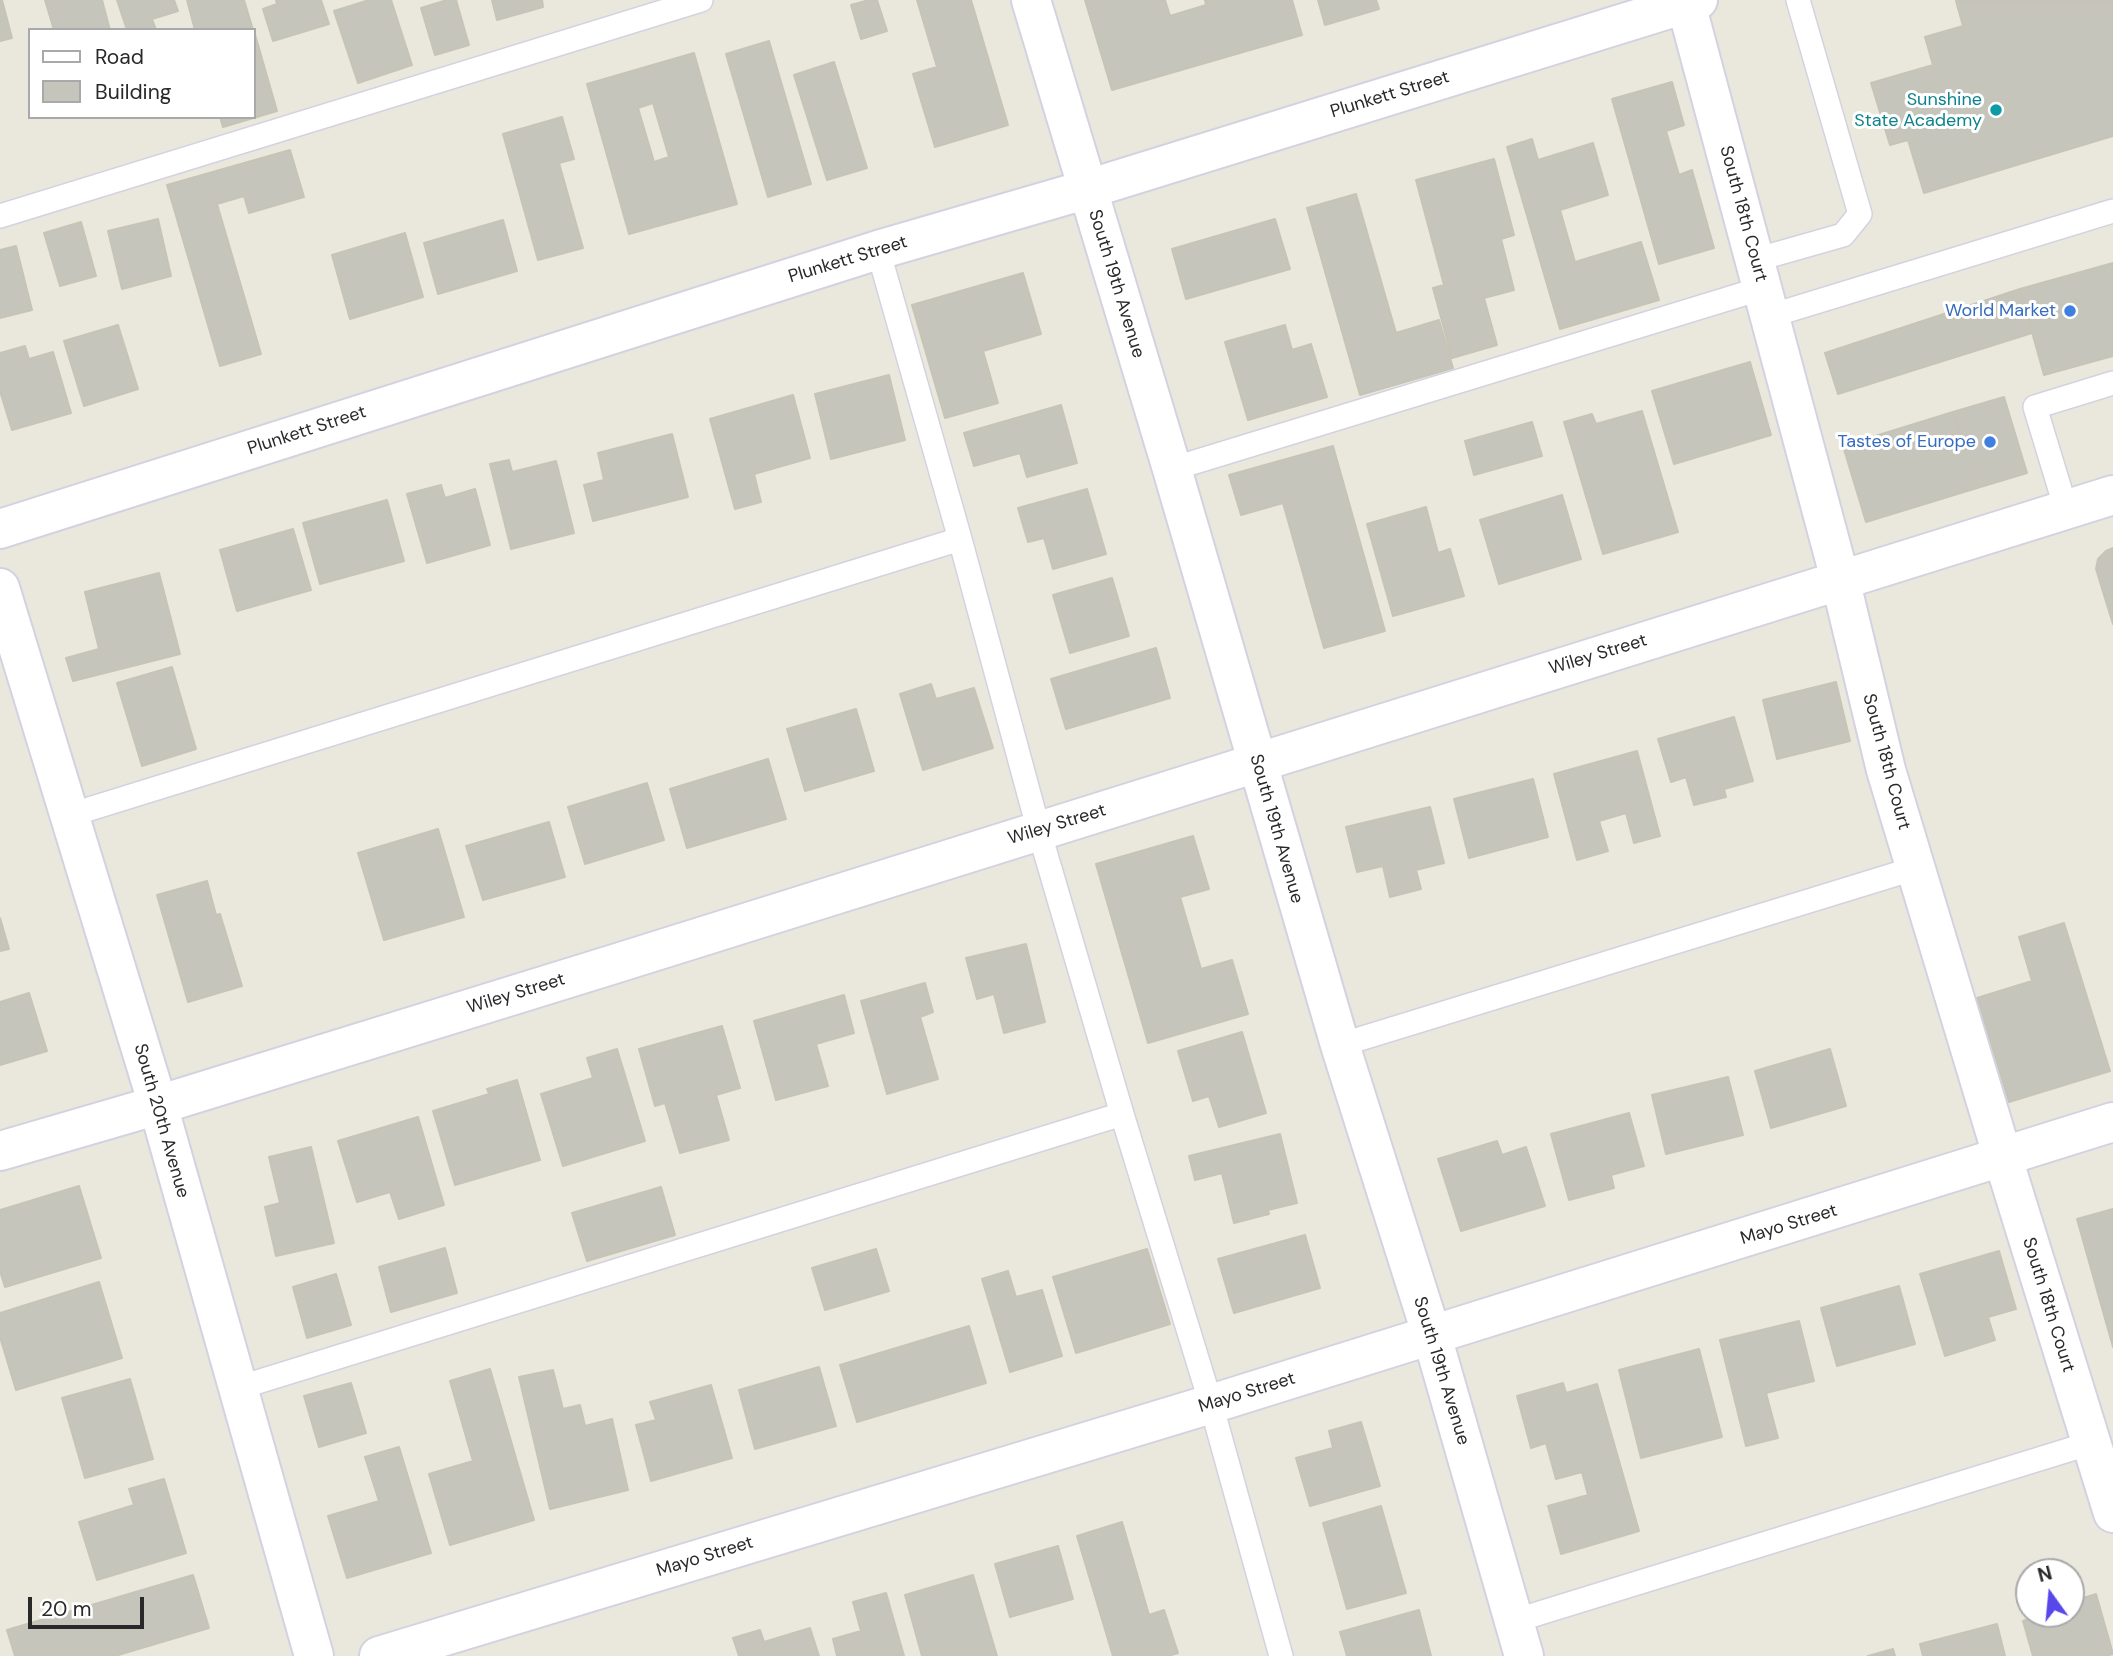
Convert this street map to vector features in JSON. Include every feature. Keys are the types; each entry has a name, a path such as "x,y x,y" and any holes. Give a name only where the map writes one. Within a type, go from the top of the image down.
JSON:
{"street":[{"name":"South 19th Avenue","path":"1031,0 1172,469 1340,1045 1432,1336 1519,1638"},
{"name":"Plunkett Street","path":"0,529 878,250 1088,189 1692,2"},
{"name":"South 18th Court","path":"1692,2 1762,288 1840,579 1886,770 2113,1513"},
{"name":"Wiley Street","path":"0,1151 158,1105 2113,495"},
{"name":"South 20th Avenue","path":"0,588 158,1105 314,1656"},
{"name":"Mayo Street","path":"379,1656 1432,1336 2113,1122"}],"lane":[{"path":"0,216 701,0"},
{"path":"1762,288 1843,235 1860,214 1798,0"},
{"path":"1172,469 1762,288 2113,211"},
{"path":"878,250 1039,831 1211,1404 1282,1656"},
{"path":"2066,509 2035,407 2113,383"},
{"path":"69,815 960,539"},
{"path":"1340,1045 1916,868"},
{"path":"238,1388 1122,1114"},
{"path":"1519,1638 2091,1443"}],"building":[{"path":"0,0 12,38 0,41"},
{"path":"45,0 102,0 109,28 53,28"},
{"path":"117,0 174,0 178,11 152,19 155,28 126,28"},
{"path":"187,0 244,0 252,28 194,28"},
{"path":"276,0 321,0 329,24 273,41 263,9 277,4"},
{"path":"369,0 391,0 412,65 358,83 334,11"},
{"path":"456,0 469,45 435,55 421,8"},
{"path":"492,0 542,0 543,7 497,20"},
{"path":"877,0 887,31 861,39 851,5"},
{"path":"917,0 971,0 1008,125 935,147 913,74 937,67"},
{"path":"1085,0 1165,0 1170,16 1206,5 1205,0 1292,0 1302,35 1112,90"},
{"path":"1318,0 1376,0 1379,9 1325,25"},
{"name":"Sunshine State Academy","path":"2113,0 2113,136 1924,193 1908,140 1890,145 1871,83 1933,65 1925,37 1963,26 1956,1"},
{"path":"256,38 277,111 256,117"},
{"path":"769,41 811,184 768,197 726,54"},
{"path":"694,53 737,204 629,234 587,84","holes":["653,103 669,157 654,162 638,108"]},
{"path":"834,62 867,168 827,180 794,75"},
{"path":"1672,82 1684,125 1666,131 1679,175 1692,170 1714,248 1659,264 1612,99"},
{"path":"562,117 574,159 559,163 583,248 538,260 503,134"},
{"path":"221,119 250,119 223,127"},
{"path":"1532,139 1538,160 1593,143 1608,195 1560,210 1575,262 1641,242 1659,300 1560,329 1507,147"},
{"path":"290,150 304,197 249,213 244,196 217,204 261,354 220,366 167,185"},
{"path":"1494,159 1514,235 1501,239 1514,290 1484,298 1497,345 1452,358 1433,288 1444,285 1416,180"},
{"path":"1356,194 1396,333 1439,320 1453,368 1360,395 1307,208"},
{"path":"158,219 171,276 122,289 108,231"},
{"path":"1275,219 1290,269 1186,299 1172,249"},
{"path":"503,220 517,271 438,294 424,243"},
{"path":"81,222 96,276 60,286 44,233"},
{"path":"405,233 423,297 350,319 332,255"},
{"path":"16,246 32,310 0,318 0,250"},
{"name":"World Market","path":"2113,263 2113,356 2044,375 2020,289"},
{"path":"1023,273 1041,334 983,351 998,403 945,418 912,305"},
{"path":"2020,289 2032,333 1838,394 1825,353"},
{"path":"118,325 138,389 84,406 64,341"},
{"path":"1285,325 1292,350 1311,344 1327,397 1248,420 1225,342"},
{"path":"25,346 29,359 53,352 71,413 12,430 0,391 0,353"},
{"path":"1750,362 1771,435 1674,464 1652,391"},
{"path":"889,375 905,440 831,459 815,394"},
{"path":"793,395 810,458 754,474 761,502 735,509 710,419"},
{"name":"Tastes of Europe","path":"2004,397 2027,473 1977,488 1953,412"},
{"path":"1061,405 1077,463 1027,477 1020,453 974,466 964,433"},
{"path":"1642,411 1678,532 1603,554 1564,422 1592,414 1596,424"},
{"path":"1953,412 1977,488 1866,522 1843,446"},
{"path":"1532,422 1542,456 1474,475 1465,441"},
{"path":"672,434 688,497 593,521 584,485 604,480 598,453"},
{"path":"1333,446 1385,631 1324,648 1283,503 1241,515 1229,475"},
{"path":"509,460 512,472 556,461 574,533 511,549 490,464"},
{"path":"441,485 445,498 475,489 490,545 427,563 407,494"},
{"path":"1087,489 1106,554 1053,569 1044,538 1028,542 1018,508"},
{"path":"1562,495 1581,559 1499,584 1480,520"},
{"path":"387,500 404,561 320,584 303,523"},
{"path":"1426,507 1438,553 1450,549 1464,596 1393,616 1367,524"},
{"path":"293,529 311,590 237,611 220,550"},
{"path":"2113,548 2113,624 2096,569 2098,559"},
{"path":"159,573 180,654 73,681 66,658 99,649 85,592"},
{"path":"1112,578 1129,636 1070,653 1053,595"},
{"path":"1156,648 1170,698 1066,729 1051,679"},
{"path":"172,667 196,749 142,766 117,683"},
{"path":"1836,682 1850,741 1777,759 1763,700"},
{"path":"931,684 936,699 974,688 993,748 923,770 900,694"},
{"path":"856,709 874,771 805,791 787,729"},
{"path":"1734,717 1753,781 1724,789 1726,797 1694,805 1686,777 1671,782 1658,739"},
{"path":"1637,751 1660,836 1634,843 1626,813 1599,821 1608,851 1577,860 1554,774"},
{"path":"768,759 786,819 687,848 670,789"},
{"path":"1533,779 1548,837 1469,858 1454,799"},
{"path":"647,783 664,840 585,864 568,807"},
{"path":"1430,807 1444,863 1416,870 1421,889 1390,897 1383,866 1357,872 1346,827"},
{"path":"549,822 565,877 483,900 466,846"},
{"path":"438,829 464,917 384,940 358,853"},
{"path":"1193,836 1209,889 1180,897 1201,969 1232,960 1248,1014 1148,1043 1096,864"},
{"path":"207,881 216,915 220,914 242,986 188,1002 157,895"},
{"path":"0,918 9,949 0,951"},
{"path":"2064,923 2110,1071 2009,1102 1977,998 2032,981 2019,937"},
{"path":"1026,944 1045,1022 1004,1033 994,994 977,999 966,958"},
{"path":"925,983 933,1012 920,1017 938,1079 887,1094 861,1001"},
{"path":"29,993 47,1051 0,1065 0,1002"},
{"path":"844,995 854,1033 816,1044 828,1086 776,1100 754,1021"},
{"path":"722,1026 740,1088 716,1095 729,1140 680,1153 665,1103 655,1106 639,1049"},
{"path":"1242,1032 1266,1113 1219,1127 1209,1096 1193,1101 1178,1051"},
{"path":"617,1049 645,1141 563,1166 541,1094 593,1078 587,1058"},
{"path":"1830,1049 1846,1106 1771,1128 1755,1071"},
{"path":"1728,1077 1743,1135 1666,1154 1652,1095"},
{"path":"517,1080 540,1160 455,1185 433,1111 489,1094 487,1089"},
{"path":"1629,1113 1644,1166 1611,1175 1614,1188 1569,1200 1551,1134"},
{"path":"418,1117 444,1205 399,1219 390,1192 357,1202 338,1141"},
{"path":"1280,1134 1297,1203 1268,1210 1269,1214 1234,1223 1222,1173 1195,1180 1189,1156"},
{"path":"1497,1141 1502,1155 1526,1147 1545,1206 1461,1231 1438,1159"},
{"path":"311,1147 334,1243 276,1256 265,1207 280,1203 269,1157"},
{"path":"79,1186 101,1258 5,1287 0,1271 0,1210"},
{"path":"661,1187 675,1235 587,1261 572,1213"},
{"path":"2113,1209 2113,1347 2077,1219"},
{"path":"1305,1235 1320,1288 1234,1313 1218,1259"},
{"path":"445,1248 457,1293 391,1312 379,1267"},
{"path":"876,1249 889,1291 825,1310 812,1268"},
{"path":"1147,1249 1170,1324 1076,1353 1053,1277"},
{"path":"1999,1251 2016,1309 1988,1317 1995,1340 1945,1356 1920,1274"},
{"path":"1008,1271 1016,1297 1042,1290 1062,1356 1010,1372 982,1279"},
{"path":"336,1274 351,1325 307,1338 293,1287"},
{"path":"99,1282 122,1358 16,1390 0,1337 0,1313"},
{"path":"1899,1286 1915,1344 1837,1366 1821,1308"},
{"path":"1799,1321 1814,1381 1766,1393 1778,1438 1746,1446 1720,1340"},
{"path":"969,1326 986,1383 857,1422 840,1365"},
{"path":"1699,1349 1722,1437 1641,1458 1619,1370"},
{"path":"819,1367 836,1426 755,1449 739,1390"},
{"path":"490,1369 534,1520 450,1545 429,1474 473,1461 450,1381"},
{"path":"553,1370 563,1409 580,1405 585,1426 612,1419 628,1490 550,1509 519,1377"},
{"path":"130,1379 153,1459 85,1478 62,1398"},
{"path":"351,1383 366,1433 319,1447 304,1396"},
{"path":"1563,1383 1566,1393 1597,1384 1639,1531 1561,1554 1548,1506 1588,1495 1582,1472 1556,1479 1546,1443 1531,1448 1517,1396"},
{"path":"711,1385 732,1458 651,1481 636,1425 656,1420 650,1402"},
{"path":"1361,1422 1380,1486 1310,1506 1296,1458 1333,1448 1329,1431"},
{"path":"399,1447 431,1553 347,1578 328,1516 379,1501 365,1457"},
{"path":"164,1479 186,1553 97,1580 79,1522 134,1505 129,1489"},
{"path":"1381,1506 1406,1593 1347,1609 1323,1523"},
{"path":"1122,1522 1149,1615 1164,1610 1178,1653 1168,1656 1113,1656 1077,1536"},
{"path":"1058,1546 1073,1599 1010,1617 995,1564"},
{"path":"193,1575 209,1628 115,1656 15,1656 7,1630"},
{"path":"973,1575 997,1656 922,1656 905,1595"},
{"path":"886,1593 904,1656 837,1656 833,1639 861,1631 853,1602"},
{"path":"2096,1594 2113,1654 2033,1656 2025,1628 2085,1628 2085,1598"},
{"path":"1419,1610 1431,1656 1347,1656 1340,1632"},
{"path":"1997,1624 2005,1656 1923,1656 1920,1644"},
{"path":"810,1628 819,1656 739,1656 733,1638 760,1630 764,1642"},
{"path":"1893,1649 1895,1656 1868,1656"}],"place":[{"name":"Sunshine State Academy","path":"1996,110"},
{"name":"World Market","path":"2070,311"},
{"name":"Tastes of Europe","path":"1990,442"}]}
